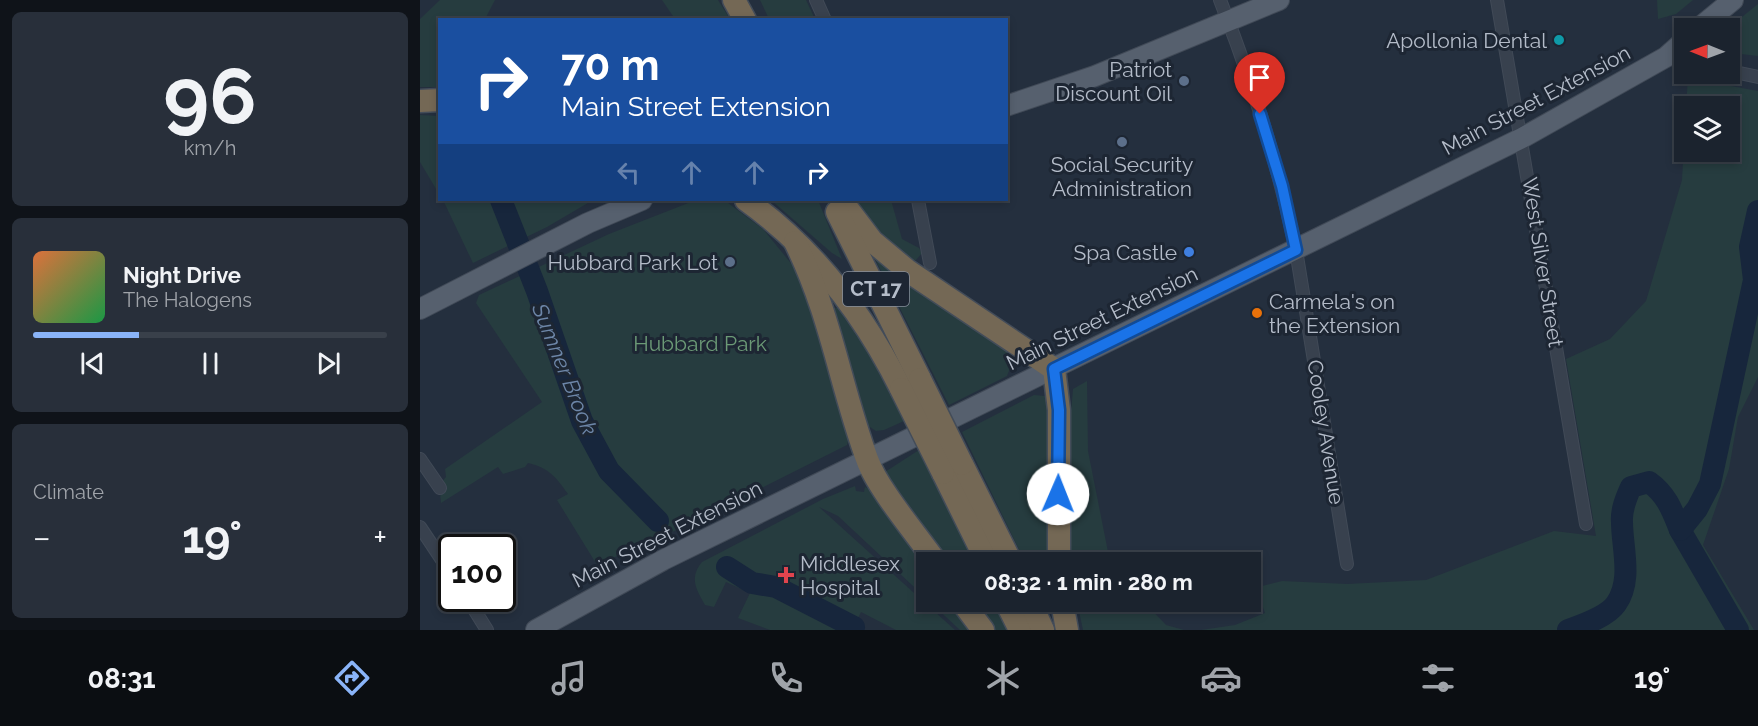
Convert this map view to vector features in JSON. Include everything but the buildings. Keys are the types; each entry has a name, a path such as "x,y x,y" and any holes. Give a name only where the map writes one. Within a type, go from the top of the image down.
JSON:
{"highway":[{"path":"734,0 746,18"},
{"path":"743,0 747,18"},
{"path":"420,101 438,100"},
{"name":"CT 17","path":"830,201 911,384 953,469 1005,552"},
{"path":"842,201 872,241 899,264 1054,369 1059,410 1059,552"},
{"name":"CT 17","path":"753,205 830,276 911,384"},
{"path":"795,242 815,282 826,314 868,461 929,552"},
{"name":"CT 17","path":"953,469 983,552"},
{"path":"970,612 983,630"},
{"path":"1011,612 1020,630"},
{"path":"1035,612 1043,630"},
{"path":"1064,612 1067,630"}],"main road":[{"path":"1008,105 1095,76 1279,0"},
{"path":"1711,18 1733,0"},
{"name":"Main Street Extension","path":"536,630 663,560 1296,250 1674,60"},
{"path":"420,309 484,274 640,201"}],"street":[{"path":"816,0 824,18"},
{"name":"Cooley Avenue","path":"1220,0 1273,153 1296,250 1347,564"},
{"name":"West Silver Street","path":"1497,0 1586,524"},
{"path":"1740,73 1758,77"},
{"path":"918,201 930,263"},
{"path":"420,459 440,488"},
{"path":"420,526 438,554"},
{"path":"475,612 487,630"}],"green space":[{"path":"440,0 495,0 486,18 438,18 438,87 420,87 420,19"},
{"path":"662,0 718,0 729,18 674,18"},
{"path":"760,0 806,0 815,18 769,18"},
{"path":"1657,0 1693,0 1676,14 1658,19"},
{"path":"1758,4 1758,56 1740,54 1742,17"},
{"path":"1688,84 1720,84 1758,91 1758,377 1738,417 1729,469 1703,545 1754,630 1201,630 1235,625 1265,613 1261,602 1261,588 1282,581 1347,584 1426,580 1554,531 1596,536 1566,359 1610,339 1646,301 1682,180 1683,162 1740,162 1740,96 1687,96"},
{"path":"420,115 438,116 438,192 420,162"},
{"path":"443,201 591,201 547,227 473,263"},
{"name":"Hubbard Park","path":"693,201 725,201 763,229 794,267 807,289 849,438 847,445 688,525 597,565 557,500 568,494 551,474 535,465 528,463 525,467 503,474 498,467 441,503 440,489 446,477 445,469 542,402 476,303 479,295 609,234"},
{"path":"772,201 818,201 842,259"},
{"path":"855,201 891,201 902,239 919,248 922,253 916,260 907,260 868,219"},
{"path":"874,257 1011,352 1012,363 1007,376 949,405"},
{"path":"833,308 838,308 869,354 904,421 876,431 867,425"},
{"path":"1087,381 1088,451 1108,552 1071,552 1069,435 1073,389"},
{"path":"1034,395 1045,396 1050,404 1046,479 1048,552 1020,552 962,432"},
{"path":"919,450 970,552 938,552 885,472"},
{"name":"Middlesex Hospital","path":"855,486 856,491 864,492 865,487 872,490 919,552 916,552 916,589 838,516 819,507 916,595 916,612 935,612 955,630 896,630 861,612 852,630 770,630 738,618 750,593 726,582 714,607 705,605 695,583 696,573 702,562 823,499"},
{"path":"941,612 959,612 971,630 960,630"},
{"path":"979,612 999,612 1007,630 991,630"},
{"path":"1079,612 1154,612 1166,625 1184,630 1083,630"}],"waterway":[{"name":"Sumner Brook","path":"501,201 537,291 582,421 609,471 658,521"},
{"name":"Sumner Brook","path":"1568,630 1607,613 1621,595 1625,574 1622,513 1631,487 1649,482 1655,487 1668,503 1680,530 1697,509 1710,484 1754,280 1750,247 1758,211"},
{"path":"1680,530 1738,630"},
{"name":"Sumner Brook","path":"727,567 752,583 776,587 854,627"}],"place":[{"name":"Apollonia Dental","path":"1559,40"},
{"name":"Patriot Discount Oil","path":"1184,81"},
{"name":"Social Security Administration","path":"1122,142"},
{"name":"Spa Castle","path":"1189,252"},
{"name":"Hubbard Park Lot","path":"730,262"},
{"name":"Carmela's on the Extension","path":"1257,313"},
{"name":"Middlesex Hospital","path":"786,575"}],"route":[{"path":"1058,494 1059,410 1054,369 1296,250 1282,186 1260,114"}]}
